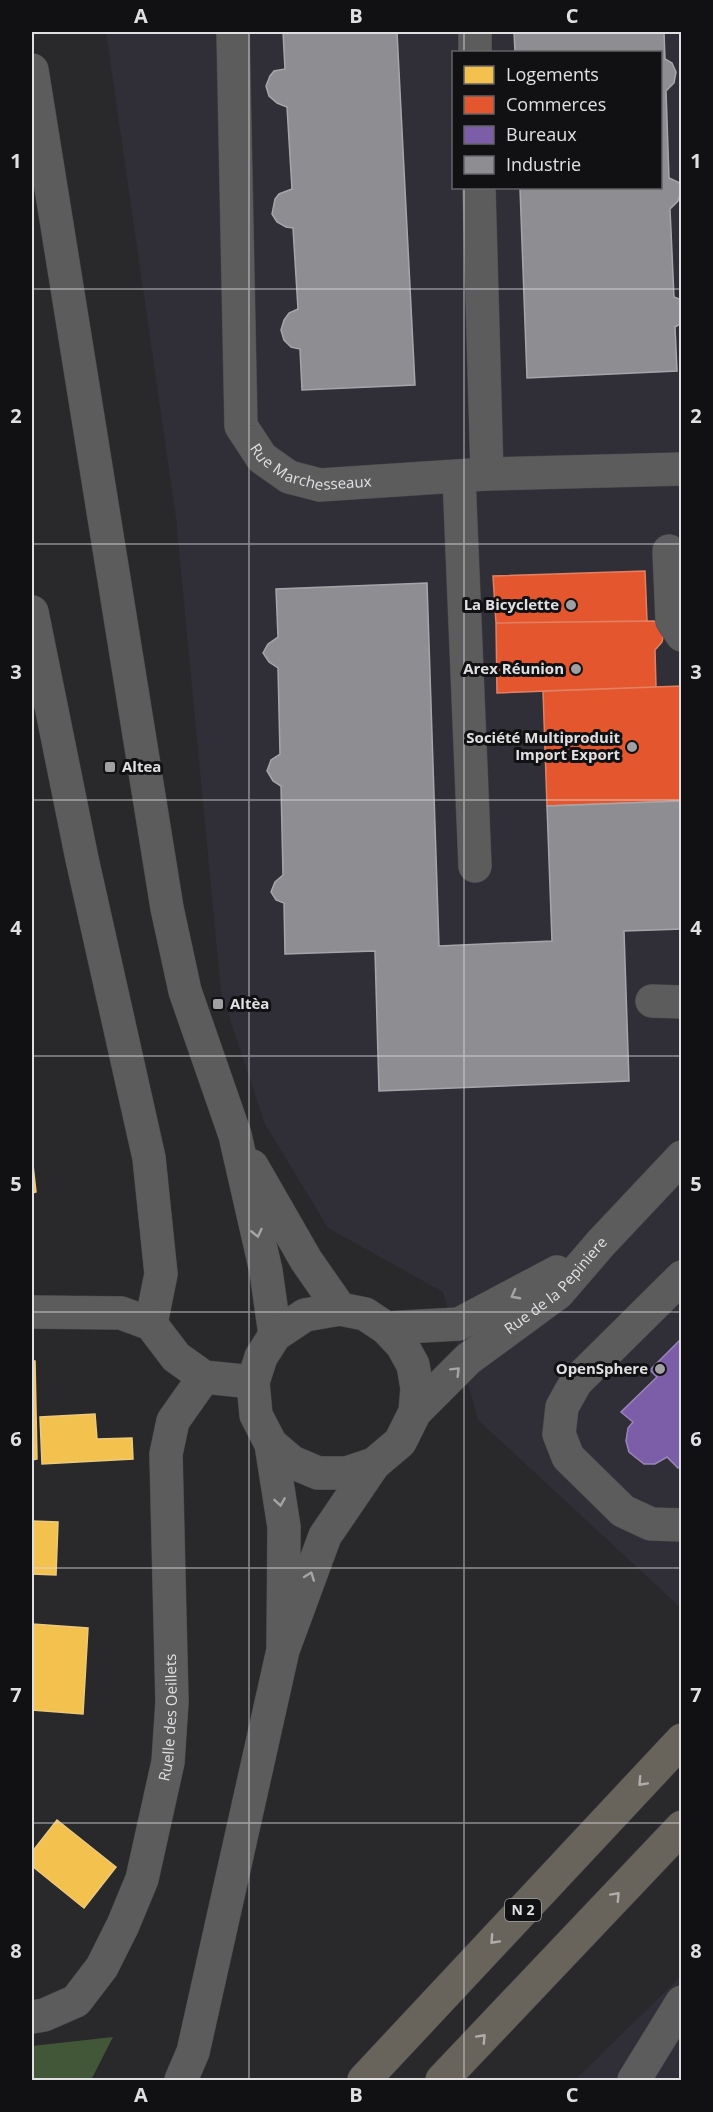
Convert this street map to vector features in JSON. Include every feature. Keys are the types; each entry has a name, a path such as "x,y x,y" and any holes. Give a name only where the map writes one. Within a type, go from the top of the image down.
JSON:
{"highway":[{"name":"N 2","path":"364,2080 681,1740"},
{"path":"442,2080 681,1827"}],"street":[{"name":"Rue Marchesseaux","path":"233,32 241,426 262,458 289,477 320,485 473,476 681,469"},
{"path":"475,32 475,51"},
{"path":"32,70 167,908 185,991 235,1135 266,1271 275,1335"},
{"path":"475,866 473,476 479,189"},
{"path":"669,551 672,620 681,635"},
{"path":"32,612 80,847 149,1158 161,1274 151,1324"},
{"path":"235,1135 306,1260 340,1309"},
{"path":"601,1243 681,1157"},
{"name":"Rue de la Pepiniere","path":"386,1328 459,1324 548,1278 601,1243"},
{"name":"Rue de la Pepiniere","path":"415,1412 468,1359 558,1293 601,1243"},
{"path":"681,1277 576,1382 562,1407 559,1434 568,1457 623,1511 651,1524 681,1525"},
{"path":"181,2080 193,2052 283,1650 325,1536 374,1464 400,1442 415,1412 417,1388 413,1365 402,1345 386,1328 364,1314 340,1309 305,1315 275,1335 261,1357 253,1382 256,1414 271,1444 284,1527 283,1650"},
{"path":"32,1312 121,1313 151,1324 176,1357 204,1377 253,1382"},
{"name":"Ruelle des Oeillets","path":"32,2017 44,2015 76,2001 102,1967 142,1879 168,1762 172,1702 166,1454 172,1421 204,1377"},
{"path":"271,1444 292,1462 318,1473 347,1473 374,1464"},
{"path":"634,2080 681,2002"}],"shaded area":[{"path":"106,32 681,32 681,1608 478,1420 443,1292 328,1228 265,1124 221,992 176,518"},
{"path":"681,1976 681,2080 575,2080"}],"green space":[{"path":"113,2037 91,2080 32,2080 32,2046"}],"building: Logements":[{"path":"32,1156 36,1192 32,1193"},
{"path":"32,1361 35,1361 37,1459 32,1460"},
{"path":"95,1414 97,1439 132,1438 133,1459 42,1464 40,1417"},
{"path":"32,1521 58,1522 56,1575 32,1574"},
{"path":"32,1624 88,1628 83,1714 32,1710"},
{"path":"57,1820 116,1867 84,1908 32,1866 32,1852"}],"building: Commerces":[{"name":"La Bicyclette","path":"645,571 647,621 496,623 493,576"},
{"name":"Arex Réunion","path":"654,621 661,625 664,632 662,642 655,650 656,687 497,693 496,623"},
{"path":"682,686 682,801 547,806 543,691"}],"building: Bureaux":[{"path":"682,1338 682,1465 678,1468 667,1457 655,1464 644,1464 629,1452 626,1441 628,1428 633,1422 621,1412 657,1377 650,1370"}],"building: Industrie":[{"path":"283,32 397,32 415,385 302,390 300,349 291,347 284,340 281,330 289,313 298,309 293,228 277,222 272,214 275,199 279,194 292,189 287,107 277,103 269,96 266,86 274,71 285,69"},
{"path":"514,32 664,32 665,59 672,63 676,72 674,83 666,91 669,178 678,182 682,188 678,201 670,209 674,297 682,300 682,323 675,327 677,371 527,378 520,189 662,189 662,51 515,51"},
{"path":"427,583 439,946 552,941 547,806 682,801 682,929 624,931 629,1081 379,1091 375,951 285,954 284,903 276,900 271,892 275,882 283,875 281,786 273,781 267,771 271,760 280,754 278,668 269,662 263,653 268,644 278,637 276,589"}],"place":[{"name":"La Bicyclette","path":"571,605"},
{"name":"Arex Réunion","path":"576,669"},
{"name":"Société Multiproduit Import Export","path":"632,747"},
{"name":"Altea","path":"110,767"},
{"name":"Altèa","path":"218,1004"},
{"name":"OpenSphere","path":"660,1369"}]}
